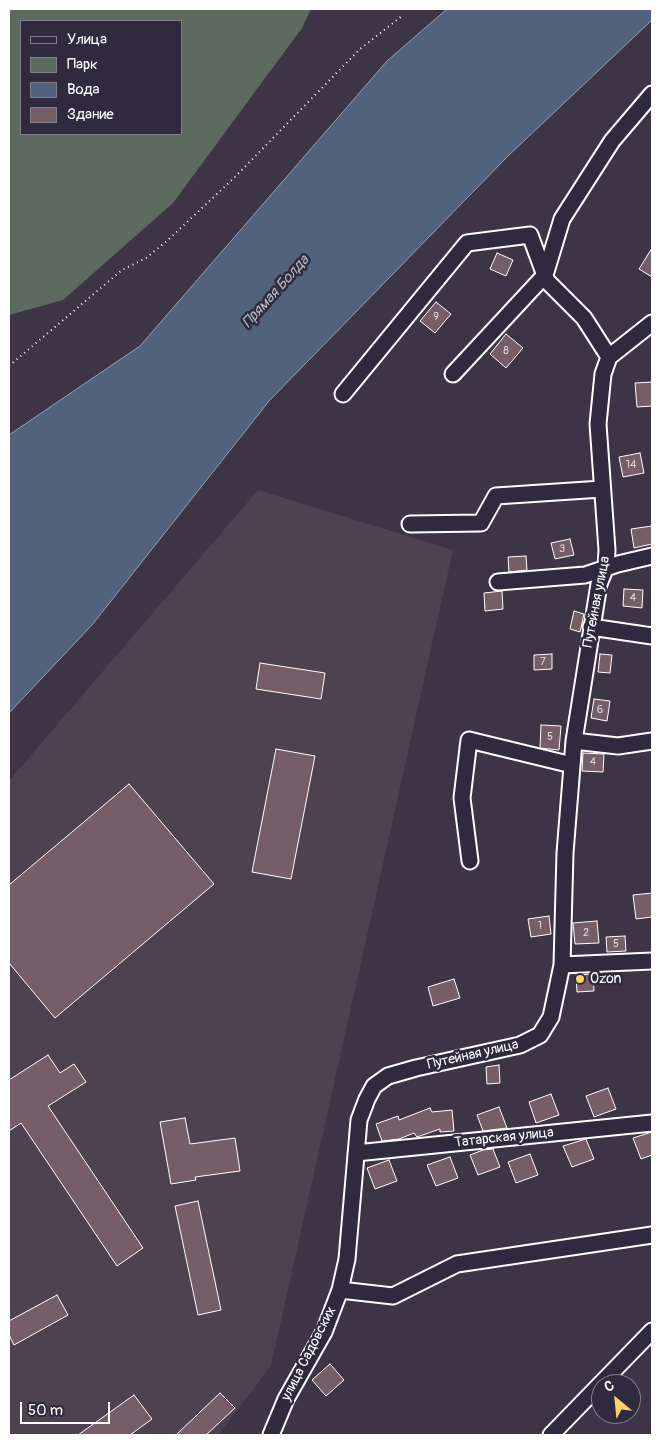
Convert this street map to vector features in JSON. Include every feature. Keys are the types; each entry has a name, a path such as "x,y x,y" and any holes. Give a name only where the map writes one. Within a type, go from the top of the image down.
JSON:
{"street":[{"path":"453,374 545,275 562,219 612,141 652,94"},
{"path":"343,394 467,243 530,235 547,281 584,318 609,357 652,323"},
{"name":"Путейная улица","path":"356,1153 359,1120 367,1100 374,1086 388,1076 520,1045 540,1035 550,1017 562,965 565,853 574,741 599,584 606,567 607,550 598,424 603,374 609,357"},
{"path":"410,524 480,523 496,496 602,489"},
{"path":"498,582 585,575 595,573 606,567 652,556"},
{"path":"592,627 652,636"},
{"path":"470,861 462,798 469,740 572,765"},
{"path":"574,741 618,746 652,741"},
{"path":"562,965 652,961"},
{"name":"Татарская улица","path":"356,1153 652,1124"},
{"name":"улица Садовских","path":"271,1435 286,1399 324,1332 340,1290 347,1259 356,1153"},
{"path":"340,1290 393,1296 457,1264 652,1235"},
{"path":"551,1435 652,1331"}],"path":[{"path":"9,366 122,270 146,258 168,240 234,178 360,50 402,16"}],"shaded area":[{"path":"258,490 453,550 271,1366 218,1435 9,1435 9,781"}],"green space":[{"path":"9,9 311,9 302,28 173,203 63,300 9,315"}],"water":[{"name":"Прямая Болда","path":"447,9 652,9 652,20 508,156 269,401 92,625 9,713 9,435 140,346 387,61"}],"building":[{"path":"652,248 652,277 639,269"},
{"path":"497,253 513,260 506,276 490,269"},
{"path":"436,302 451,314 435,333 420,321"},
{"path":"506,334 523,348 506,368 490,354"},
{"path":"652,382 652,406 637,407 635,383"},
{"path":"640,453 644,473 623,477 619,457"},
{"path":"652,526 652,544 634,548 631,529"},
{"path":"570,539 574,555 555,559 551,543"},
{"path":"526,556 527,570 509,572 508,557"},
{"path":"624,589 643,590 642,608 623,606"},
{"path":"502,591 503,609 485,611 484,593"},
{"path":"574,611 584,614 580,632 570,629"},
{"path":"552,654 552,669 534,670 534,655"},
{"path":"600,654 612,655 610,673 598,672"},
{"path":"260,663 325,673 321,699 256,689"},
{"path":"594,699 610,701 607,721 591,718"},
{"path":"541,725 561,726 559,750 540,748"},
{"path":"276,749 315,756 291,879 252,872"},
{"path":"583,753 604,754 603,772 582,771"},
{"path":"129,784 214,884 55,1018 9,963 9,885"},
{"path":"652,893 652,917 636,919 633,895"},
{"path":"549,916 551,934 531,937 528,919"},
{"path":"597,921 599,943 575,944 573,923"},
{"path":"625,936 626,951 607,952 606,937"},
{"path":"593,974 594,991 577,992 576,975"},
{"path":"454,979 460,998 433,1006 428,987"},
{"path":"48,1055 60,1073 74,1064 86,1082 48,1106 143,1248 117,1266 21,1123 9,1131 9,1080"},
{"path":"499,1065 500,1083 487,1084 486,1067"},
{"path":"608,1088 616,1109 594,1117 586,1096"},
{"path":"551,1094 559,1115 536,1123 529,1102"},
{"path":"499,1107 507,1128 483,1131 477,1115"},
{"path":"430,1108 432,1112 452,1110 454,1131 440,1132 440,1129 417,1137 414,1133 399,1139 382,1141 376,1124 398,1116 399,1120"},
{"path":"185,1118 190,1144 235,1138 240,1171 195,1177 196,1180 171,1184 160,1122"},
{"path":"652,1132 652,1155 641,1159 633,1138"},
{"path":"586,1139 594,1159 572,1167 563,1146"},
{"path":"493,1149 500,1167 478,1175 470,1155 483,1150"},
{"path":"530,1154 538,1175 516,1183 508,1162"},
{"path":"450,1157 458,1178 436,1186 427,1165"},
{"path":"389,1160 397,1181 375,1189 367,1168"},
{"path":"198,1201 221,1310 198,1315 175,1206"},
{"path":"57,1295 68,1315 14,1345 9,1335 9,1321"},
{"path":"330,1364 344,1380 326,1396 312,1380"},
{"path":"220,1393 235,1408 206,1435 176,1435"},
{"path":"134,1395 152,1419 130,1435 78,1435"}],"place":[{"name":"Ozon","path":"580,979"}]}
